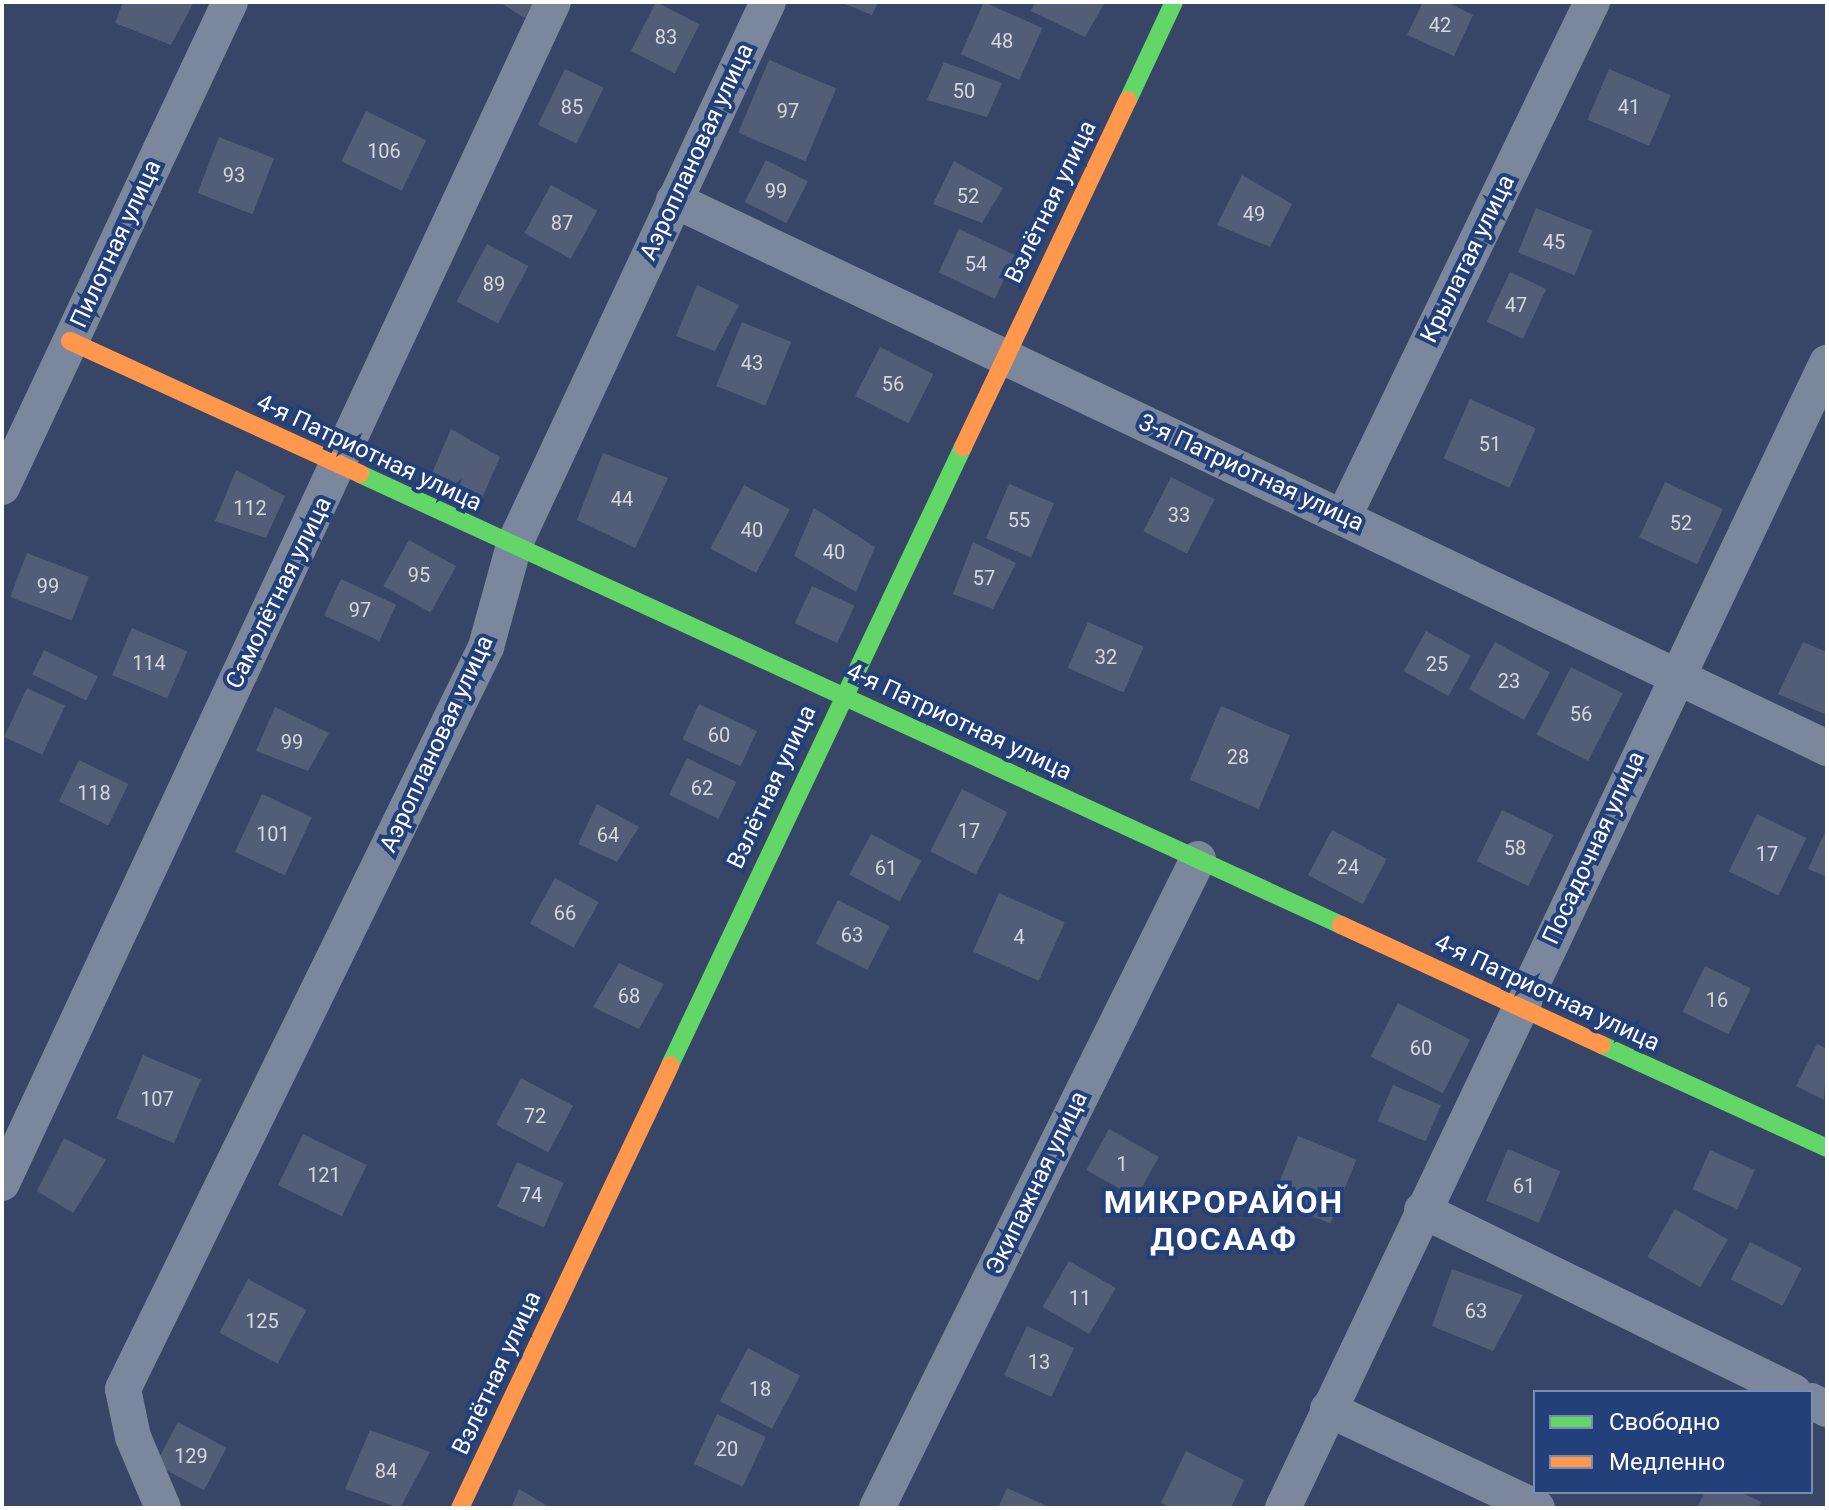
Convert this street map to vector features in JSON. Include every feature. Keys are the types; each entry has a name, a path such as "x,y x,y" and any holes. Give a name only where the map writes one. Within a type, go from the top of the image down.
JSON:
{"street":[{"name":"Пилотная улица","path":"2,487 230,2"},
{"name":"Самолётная улица","path":"2,1183 340,466 553,2"},
{"name":"Аэроплановая улица","path":"163,1508 133,1437 123,1389 486,647 514,545 768,2"},
{"name":"Взлётная улица","path":"460,1508 1002,357 1174,2"},
{"name":"Крылатая улица","path":"1344,516 1592,2"},
{"name":"3-я Патриотная улица","path":"674,200 1827,748"},
{"name":"4-я Патриотная улица","path":"70,341 1827,1148"},
{"name":"Посадочная улица","path":"1283,1508 1827,363"},
{"name":"Экипажная улица","path":"877,1508 1198,859"},
{"path":"1422,1210 1790,1390"},
{"path":"1328,1409 1537,1508"}],"building":[{"path":"123,2 194,2 171,45 115,23"},
{"path":"499,2 533,2 525,18"},
{"path":"656,2 700,24 675,73 631,51"},
{"path":"840,2 878,2 872,15"},
{"path":"984,2 1042,28 1019,80 961,54"},
{"path":"1035,2 1105,2 1085,37 1031,11"},
{"path":"1423,2 1447,2 1473,15 1454,56 1407,35"},
{"path":"769,60 836,89 805,161 738,133"},
{"path":"944,62 1002,83 987,117 927,100"},
{"path":"565,69 604,88 576,144 538,125"},
{"path":"1609,69 1671,95 1649,146 1588,120"},
{"path":"366,111 426,140 402,191 341,161"},
{"path":"219,137 274,158 253,214 197,193"},
{"path":"766,160 808,181 787,223 745,202"},
{"path":"954,161 1003,188 982,223 933,204"},
{"path":"1242,175 1292,204 1270,247 1217,225"},
{"path":"551,185 597,211 571,259 524,233"},
{"path":"1536,208 1593,231 1575,275 1518,253"},
{"path":"959,229 1015,255 995,299 939,273"},
{"path":"487,244 528,266 498,323 456,301"},
{"path":"1510,272 1546,289 1523,339 1487,322"},
{"path":"697,285 739,305 715,351 676,336"},
{"path":"742,322 791,342 765,406 716,386"},
{"path":"880,347 933,374 908,423 855,396"},
{"path":"1470,399 1536,428 1509,488 1444,458"},
{"path":"451,429 500,457 479,505 429,480"},
{"path":"603,453 668,478 635,548 577,520"},
{"path":"236,470 285,496 266,538 215,521"},
{"path":"1171,477 1215,499 1187,554 1143,531"},
{"path":"1665,482 1723,509 1697,564 1639,537"},
{"path":"1009,484 1054,503 1031,557 986,538"},
{"path":"744,485 790,509 756,573 710,549"},
{"path":"814,508 875,547 856,592 794,556"},
{"path":"409,540 456,566 431,613 383,586"},
{"path":"973,542 1016,563 993,609 953,594"},
{"path":"27,553 89,577 72,621 10,597"},
{"path":"341,579 396,605 379,641 324,615"},
{"path":"812,586 855,606 837,643 795,623"},
{"path":"1088,622 1144,647 1123,692 1068,668"},
{"path":"132,628 187,651 167,698 112,675"},
{"path":"1426,631 1471,656 1448,696 1404,671"},
{"path":"1495,642 1550,673 1524,720 1469,689"},
{"path":"1803,642 1827,652 1827,715 1778,694"},
{"path":"44,650 98,676 86,701 32,674"},
{"path":"1571,667 1623,693 1588,761 1536,735"},
{"path":"27,688 65,706 42,755 4,737"},
{"path":"699,704 757,731 741,766 683,739"},
{"path":"1221,706 1290,735 1259,809 1190,780"},
{"path":"275,707 329,733 308,771 256,751"},
{"path":"687,758 736,782 718,819 669,795"},
{"path":"79,760 128,784 108,825 59,801"},
{"path":"962,789 1007,812 976,875 930,851"},
{"path":"262,794 312,817 285,875 235,852"},
{"path":"597,804 639,827 617,862 578,844"},
{"path":"1502,810 1553,835 1528,886 1477,861"},
{"path":"1757,814 1806,838 1778,896 1729,872"},
{"path":"1827,828 1827,877 1808,869"},
{"path":"1332,830 1387,859 1363,904 1308,875"},
{"path":"871,834 921,861 900,901 849,875"},
{"path":"555,878 599,902 574,948 530,923"},
{"path":"999,893 1065,922 1039,981 973,951"},
{"path":"838,900 890,926 867,970 816,944"},
{"path":"619,963 664,984 639,1029 593,1007"},
{"path":"1705,966 1751,988 1728,1034 1683,1012"},
{"path":"1398,1003 1470,1040 1443,1093 1371,1056"},
{"path":"1817,1044 1827,1049 1824,1100 1796,1086"},
{"path":"143,1055 201,1080 174,1143 116,1119"},
{"path":"521,1078 573,1106 548,1152 496,1125"},
{"path":"1393,1085 1441,1105 1426,1141 1378,1121"},
{"path":"1109,1129 1159,1157 1136,1198 1086,1170"},
{"path":"303,1134 367,1165 342,1216 278,1185"},
{"path":"1298,1136 1356,1160 1331,1224 1272,1200"},
{"path":"64,1138 106,1160 73,1213 37,1191"},
{"path":"1508,1149 1560,1171 1539,1223 1486,1201"},
{"path":"1710,1150 1755,1170 1737,1209 1693,1189"},
{"path":"517,1162 564,1183 544,1228 497,1207"},
{"path":"1675,1209 1728,1240 1700,1287 1648,1257"},
{"path":"1750,1242 1802,1268 1783,1306 1731,1279"},
{"path":"1069,1261 1116,1288 1089,1334 1042,1307"},
{"path":"1452,1269 1523,1295 1493,1351 1432,1326"},
{"path":"248,1279 306,1310 278,1364 219,1333"},
{"path":"1027,1326 1074,1348 1051,1397 1004,1375"},
{"path":"748,1348 800,1376 772,1429 720,1401"},
{"path":"717,1414 766,1437 743,1487 694,1464"},
{"path":"178,1422 227,1448 204,1490 155,1464"},
{"path":"370,1430 430,1452 400,1508 345,1489"},
{"path":"1186,1451 1244,1480 1231,1508 1171,1508 1161,1503"},
{"path":"1007,1488 1051,1508 998,1508"},
{"path":"519,1489 551,1508 511,1508"},
{"path":"1704,1494 1744,1494 1761,1502 1758,1508 1697,1508"}],"traffic: fast":[{"path":"1128,100 1174,2"},
{"path":"670,1065 963,447"},
{"path":"360,474 1341,925"},
{"path":"1602,1045 1827,1148"}],"traffic: slow":[{"path":"963,447 1128,100"},
{"path":"70,341 360,474"},
{"path":"1341,925 1602,1045"},
{"path":"460,1508 670,1065"}],"district":[{"name":"МИКРОРАЙОН ДОСААФ","path":"1224,1222"}]}
